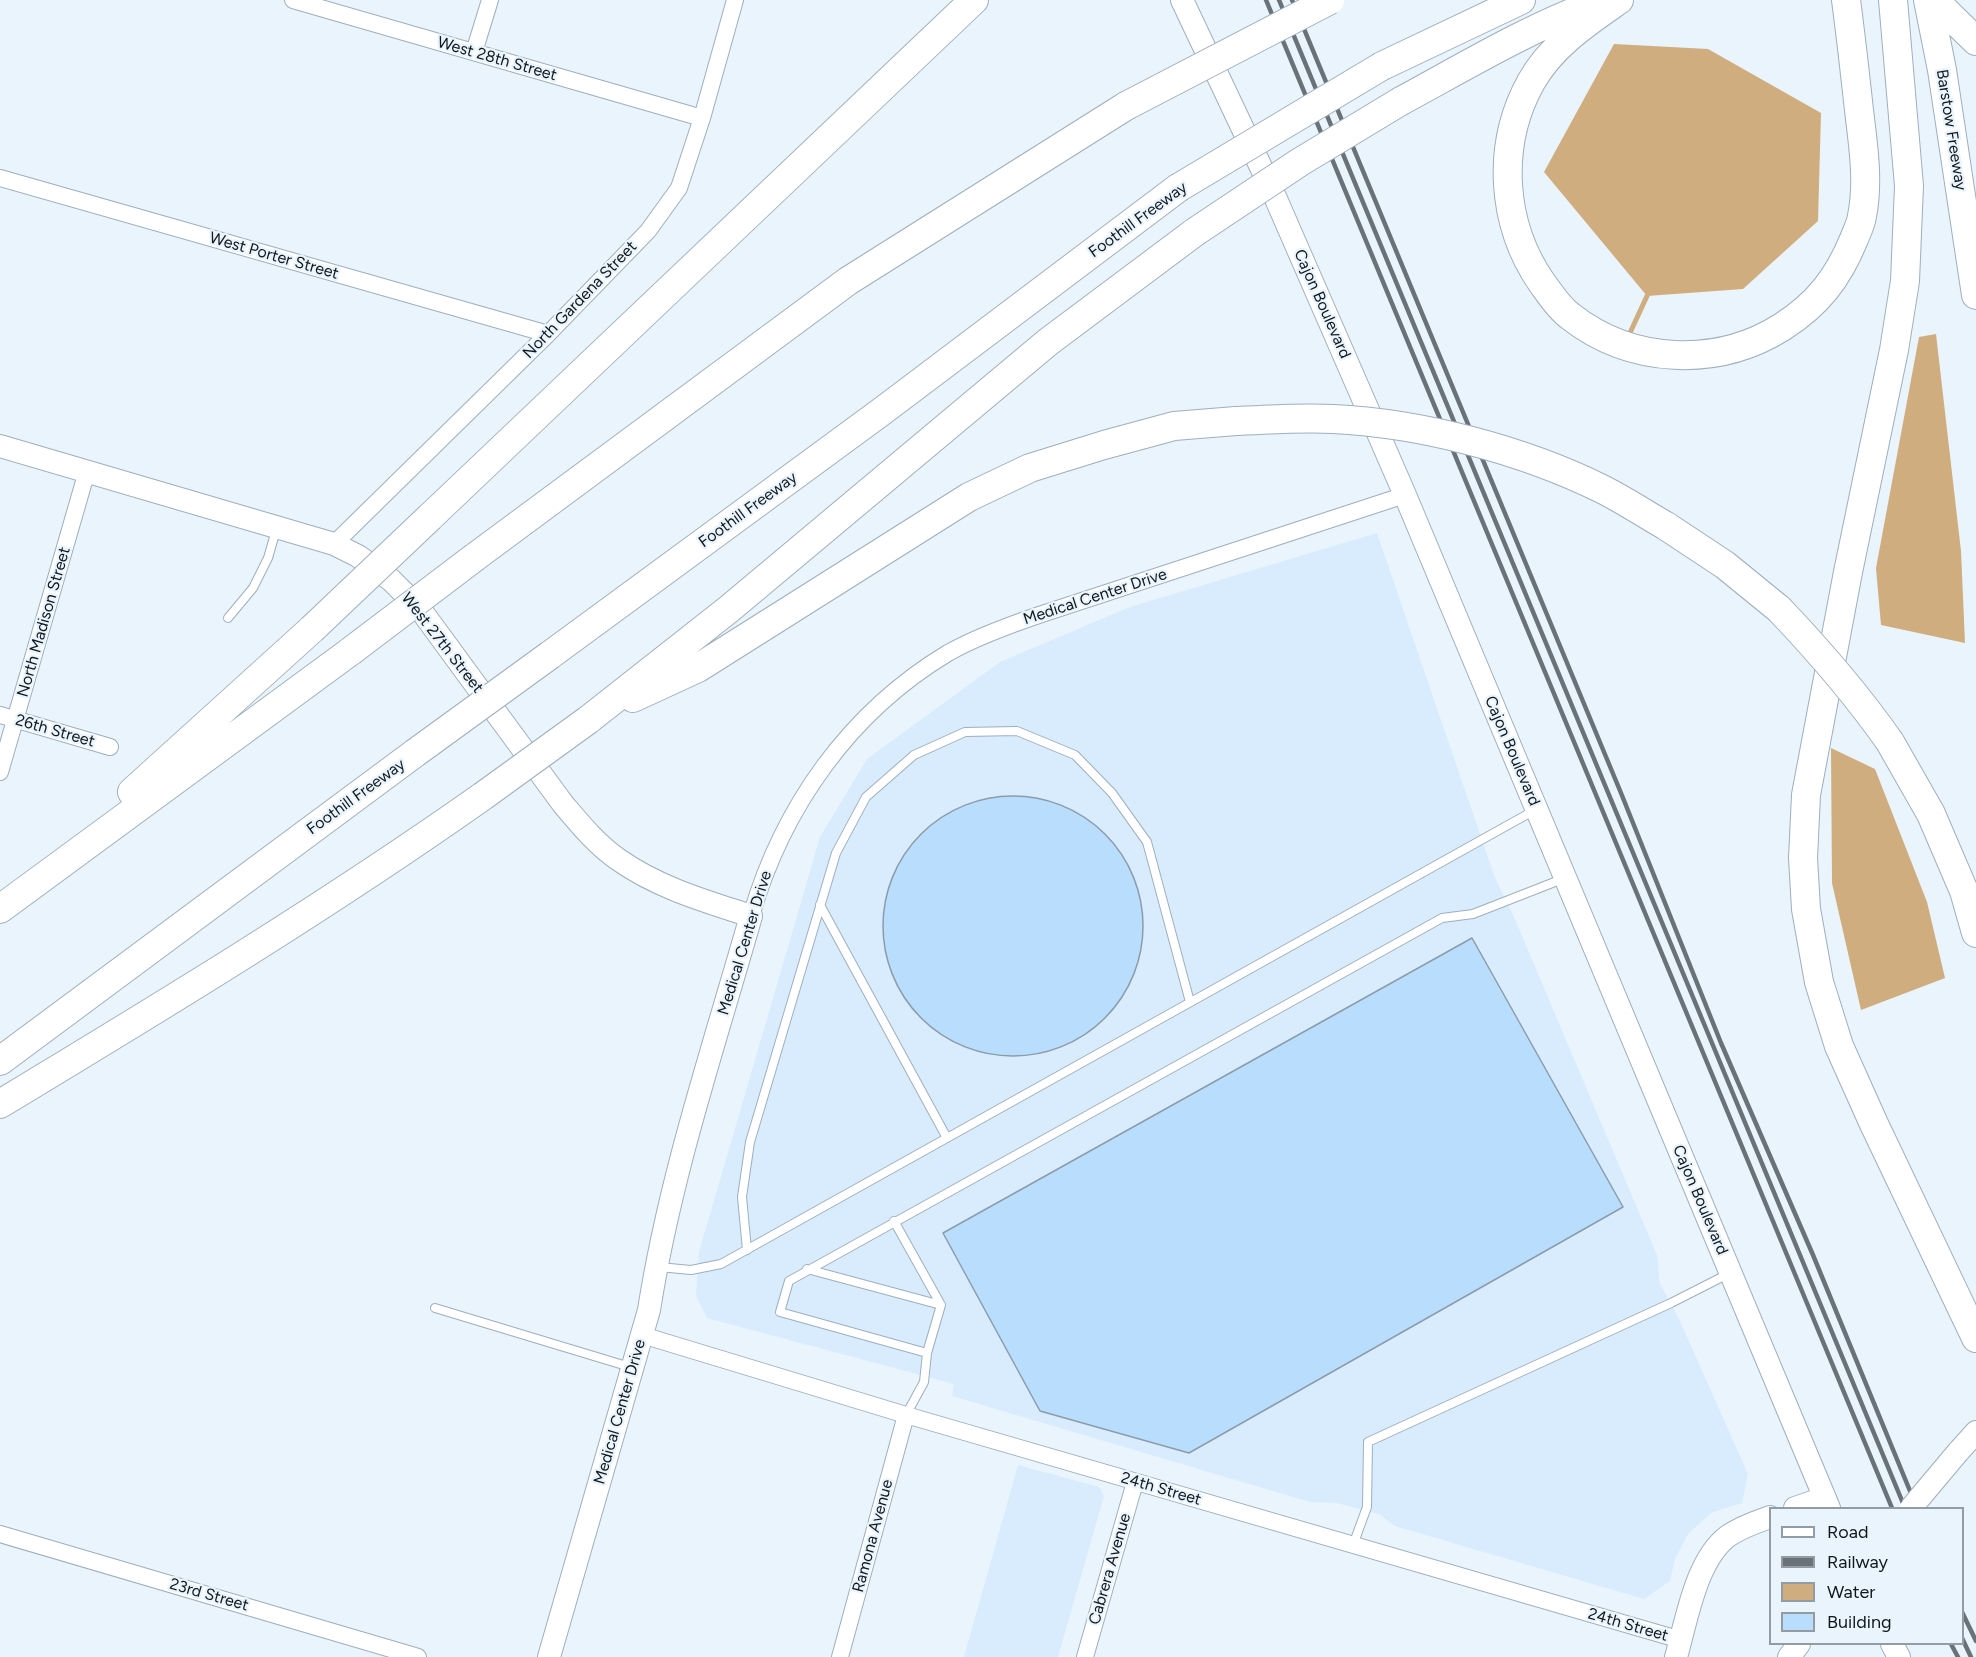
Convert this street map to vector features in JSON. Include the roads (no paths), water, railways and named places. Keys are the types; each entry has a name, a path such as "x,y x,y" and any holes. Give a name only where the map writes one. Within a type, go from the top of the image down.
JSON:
{"highway":[{"path":"8,903 312,629 974,0"},
{"path":"8,903 848,281 1126,106 1300,0"},
{"path":"1126,106 1330,0"},
{"name":"Foothill Freeway","path":"0,1060 881,412 1178,188 1382,66 1521,0"},
{"path":"0,1104 211,976 388,863 588,720 729,609 1048,342 1195,232 1300,162 1401,101 1568,14 1606,0"},
{"path":"1618,0 1576,30 1552,53 1532,81 1518,109 1511,138 1507,169 1509,201 1516,231 1531,267 1549,294 1568,315 1597,334 1621,345 1651,353 1682,356 1740,347 1770,335 1799,316 1823,293 1840,270 1862,218 1865,192 1865,164 1846,0"},
{"path":"1893,0 1909,186 1905,281 1886,396 1848,572 1806,795 1803,858 1806,909 1819,982 1839,1046 1976,1338"},
{"name":"Barstow Freeway","path":"1928,0 1942,70 1976,295"},
{"path":"1934,0 1976,41"},
{"path":"588,720 698,668 969,496 1019,473 1104,445 1174,426 1236,421 1332,419 1399,426 1478,444 1530,459 1602,489 1666,526 1725,565 1779,609 1820,651 1850,687 1890,742 1931,814 1964,891 1976,933"}],"street":[{"name":"West 28th Street","path":"293,0 702,118"},
{"path":"474,52 490,0"},
{"name":"North Gardena Street","path":"334,544 548,334 648,231 679,188 702,118 735,0"},
{"name":"Cajon Boulevard","path":"1182,0 1276,199 1405,495 1827,1503"},
{"name":"West Porter Street","path":"0,178 548,334"},
{"name":"West 27th Street","path":"0,446 334,544 358,556 391,580 420,609 563,804 589,834 618,859 649,879 687,896 751,916"},
{"name":"North Madison Street","path":"0,772 8,718 87,471"},
{"name":"Medical Center Drive","path":"549,1657 649,1310 655,1267 674,1185 762,879 801,798 822,766 870,711 910,678 950,652 996,630 1405,495"},
{"name":"26th Street","path":"8,718 110,747"},
{"name":"24th Street","path":"642,1335 906,1415 1353,1545 1679,1649"},
{"name":"Ramona Avenue","path":"840,1657 906,1415"},
{"path":"1913,1507 1976,1432"},
{"name":"Cabrera Avenue","path":"1085,1657 1135,1482"},
{"path":"1806,1507 1827,1503"},
{"path":"1679,1649 1704,1565 1714,1550 1728,1536 1744,1526 1769,1517"},
{"name":"23rd Street","path":"0,1534 418,1657"},
{"path":"1789,1657 1798,1645"}],"lane":[{"path":"228,618 253,588 268,558 277,527"},
{"path":"747,1250 742,1197 750,1142 836,853 866,797 914,755 965,732 1017,731 1075,755 1112,793 1147,842 1190,1002"},
{"path":"655,1267 691,1270 721,1264 1536,809"},
{"path":"927,1353 780,1312 789,1281 1442,918 1473,914 1566,878"},
{"path":"820,905 947,1138"},
{"path":"894,1221 940,1305 927,1353 924,1382 906,1415"},
{"path":"807,1269 940,1305"},
{"path":"1353,1545 1367,1507 1368,1442 1671,1303 1731,1273"},
{"path":"435,1308 632,1367"}],"water":[{"path":"1614,44 1708,49 1821,113 1818,221 1743,289 1647,296 1544,172"},
{"path":"1936,334 1961,551 1965,643 1881,625 1876,568 1919,337"},
{"path":"1831,748 1875,769 1927,902 1945,978 1861,1010 1832,883"}],"waterway":[{"path":"1629,335 1647,296"}],"railway":[{"path":"1266,0 1892,1507"},
{"path":"1279,0 1905,1507"},
{"path":"1292,0 1621,793 1721,1043 1813,1255 1917,1507"},
{"path":"1964,1616 1976,1641"},
{"path":"1964,1642 1971,1657"},
{"path":"1952,1645 1958,1657"}]}
